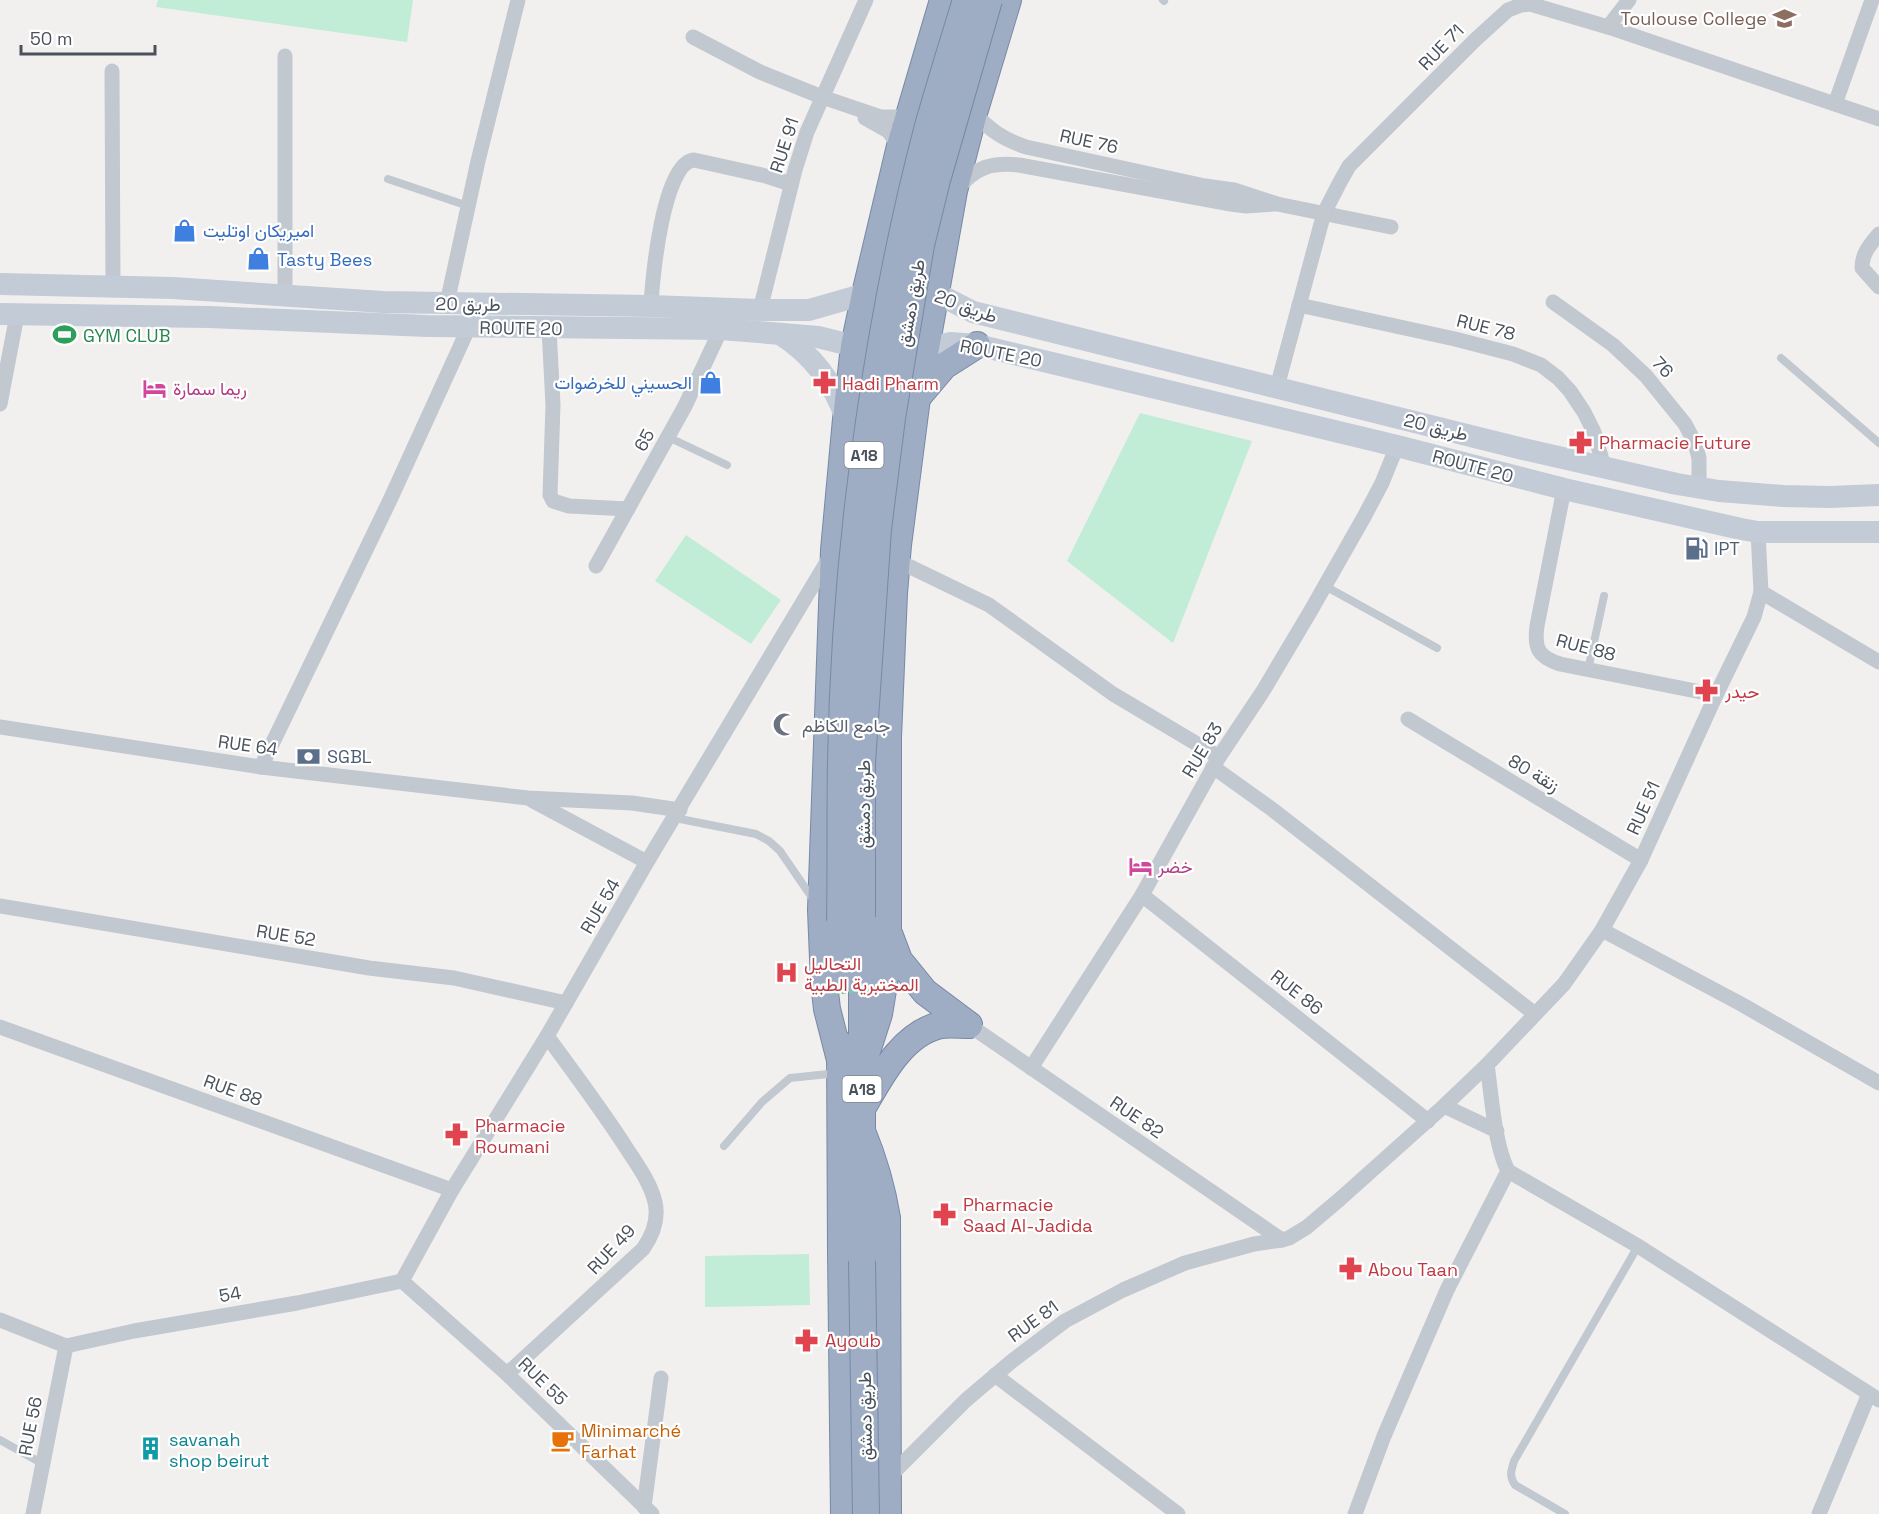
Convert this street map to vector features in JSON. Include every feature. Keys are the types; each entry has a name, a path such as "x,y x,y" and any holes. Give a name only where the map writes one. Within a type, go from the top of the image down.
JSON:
{"highway":[{"path":"841,916 834,550 854,346 900,146 943,0"},
{"name":"طريق دمشق","path":"844,1514 855,1122 848,1066 841,916 841,760 850,595 870,415 897,261 929,125 966,0"},
{"name":"طريق دمشق","path":"841,916 862,762 878,529 890,428 921,245 937,180 989,0"},
{"path":"848,1066 879,1014 885,987 889,932 888,738 896,560 917,398 954,191 1008,0"},
{"path":"917,398 944,366 977,345"},
{"path":"889,932 899,960 911,976 925,992 969,1025"},
{"path":"826,1514 825,1205 827,1178 855,1122 889,1066 918,1035 940,1026 969,1025"},
{"path":"855,1122 874,1159 880,1178 886,1218 888,1514"},
{"name":"طريق دمشق","path":"851,1256 866,1514"}],"main road":[{"name":"طريق 20","path":"0,284 113,286 447,303 760,310 809,310 865,294 901,290 936,293 973,312 1604,467 1699,488 1783,496 1879,495"},
{"path":"818,337 825,320 821,308"},
{"name":"ROUTE 20","path":"9,315 209,317 469,327 722,329 818,337 889,356 907,356 950,343 977,345 1397,446 1564,489 1758,532 1879,532"},
{"path":"780,334 802,350 821,370 836,393 846,419"}],"street":[{"path":"447,303 518,0"},
{"name":"RUE 91","path":"760,310 791,184 807,132 866,0"},
{"path":"1608,27 1629,0"},
{"path":"1835,104 1872,0"},
{"name":"RUE 71","path":"1277,387 1324,213 1349,166 1510,3 1530,4 1608,27 1879,119"},
{"path":"693,37 760,72 822,97 881,117 900,117 909,114"},
{"path":"285,56 285,296"},
{"path":"112,71 113,286"},
{"path":"822,97 888,131 900,146"},
{"name":"RUE 76","path":"975,113 988,128 1006,140 1026,147 1205,186 1234,190 1277,204 1391,227"},
{"path":"1040,169 1044,151"},
{"path":"651,306 656,257 664,215 673,184 686,162 694,160 791,184"},
{"name":"RUE 76","path":"954,191 967,177 983,167 1001,163 1246,206 1277,204"},
{"name":"RUE 76","path":"1137,187 1205,186"},
{"path":"1879,234 1866,249 1862,259 1862,268 1879,287"},
{"name":"76","path":"1553,302 1613,345 1646,376 1685,424 1695,443 1699,458 1699,488"},
{"name":"RUE 78","path":"1299,305 1455,339 1541,364 1570,391 1584,412 1594,432 1604,467"},
{"path":"0,404 9,315"},
{"path":"261,767 390,500 469,327"},
{"path":"549,328 553,396 550,495 553,501 569,506 628,509"},
{"name":"65","path":"596,566 685,406 722,329"},
{"name":"RUE 83","path":"1031,1068 1142,895 1216,762 1263,691 1325,586 1382,483 1397,446"},
{"name":"RUE 88","path":"1564,489 1537,626 1536,644 1539,652 1553,661 1588,670 1716,695"},
{"name":"RUE 51","path":"1428,1120 1486,1065 1564,984 1602,930 1641,860 1749,628 1761,592 1758,532"},
{"name":"RUE 54","path":"402,1281 452,1190 547,1036 647,862 834,550"},
{"path":"896,560 989,604 1113,694 1216,762 1273,810 1534,1014"},
{"path":"1761,592 1879,662"},
{"name":"زنقة 80","path":"1408,719 1641,860"},
{"name":"RUE 64","path":"0,727 261,767 528,798 632,803 677,814"},
{"name":"RUE 64","path":"528,798 647,862"},
{"name":"RUE 86","path":"1142,895 1428,1120"},
{"name":"RUE 52","path":"0,906 357,967 454,978 566,1003"},
{"path":"1602,930 1741,1004 1879,1083"},
{"name":"RUE 82","path":"969,1025 1282,1240"},
{"name":"RUE 88","path":"0,1027 452,1190"},
{"name":"RUE 49","path":"507,1374 643,1249 655,1225 656,1204 647,1180 606,1116 547,1036"},
{"path":"1486,1065 1501,1154 1508,1171 1638,1246 1874,1397 1818,1514"},
{"path":"1444,1106 1497,1131"},
{"name":"RUE 81","path":"857,1514 888,1478 966,1400 1065,1320 1123,1290 1185,1263 1254,1244 1289,1238 1307,1227 1341,1199 1428,1120"},
{"path":"1355,1514 1384,1436 1446,1290 1508,1171"},
{"name":"RUE 55","path":"402,1281 507,1374 648,1510"},
{"name":"54","path":"66,1346 134,1331 297,1303 402,1281"},
{"path":"1,1324 66,1346"},
{"name":"RUE 56","path":"33,1514 66,1346"},
{"path":"995,1375 1178,1514"},
{"path":"648,1510 661,1378"}],"lane":[{"path":"388,179 468,206"},
{"path":"1781,358 1879,443"},
{"path":"668,437 727,465"},
{"path":"1325,586 1437,648"},
{"path":"1588,670 1604,596"},
{"path":"677,814 756,834 769,841 841,916"},
{"path":"724,1146 762,1102 790,1078 848,1066"},
{"path":"1565,1514 1515,1485 1510,1474 1514,1461 1638,1246"},
{"path":"0,1440 43,1464"}],"path":[{"path":"834,993 898,989"}],"green space":[{"path":"158,0 413,0 407,42 156,7"},
{"path":"1140,413 1252,441 1173,643 1067,561"},
{"path":"686,535 781,600 751,644 655,581"},
{"path":"809,1254 810,1305 705,1307 705,1256"}],"place":[{"name":"Toulouse College","path":"1785,18"},
{"name":"اميريكان اوتليت","path":"185,230"},
{"name":"Tasty Bees","path":"259,259"},
{"name":"GYM CLUB","path":"65,335"},
{"name":"الحسيني للخرضوات","path":"710,382"},
{"name":"Hadi Pharm","path":"824,383"},
{"name":"ريما سمارة","path":"155,388"},
{"name":"Pharmacie Future","path":"1581,442"},
{"name":"IPT","path":"1696,548"},
{"name":"حيدر","path":"1707,691"},
{"name":"جامع الكاظم","path":"784,725"},
{"name":"SGBL","path":"309,756"},
{"name":"خضر","path":"1140,866"},
{"name":"التحاليل المختبرية الطبية","path":"786,973"},
{"name":"Pharmacie Roumani","path":"457,1135"},
{"name":"Pharmacie Saad Al-Jadida","path":"945,1214"},
{"name":"Abou Taan","path":"1350,1269"},
{"name":"Ayoub","path":"807,1340"},
{"name":"Minimarché Farhat","path":"563,1440"},
{"name":"savanah shop beirut","path":"151,1449"}]}
